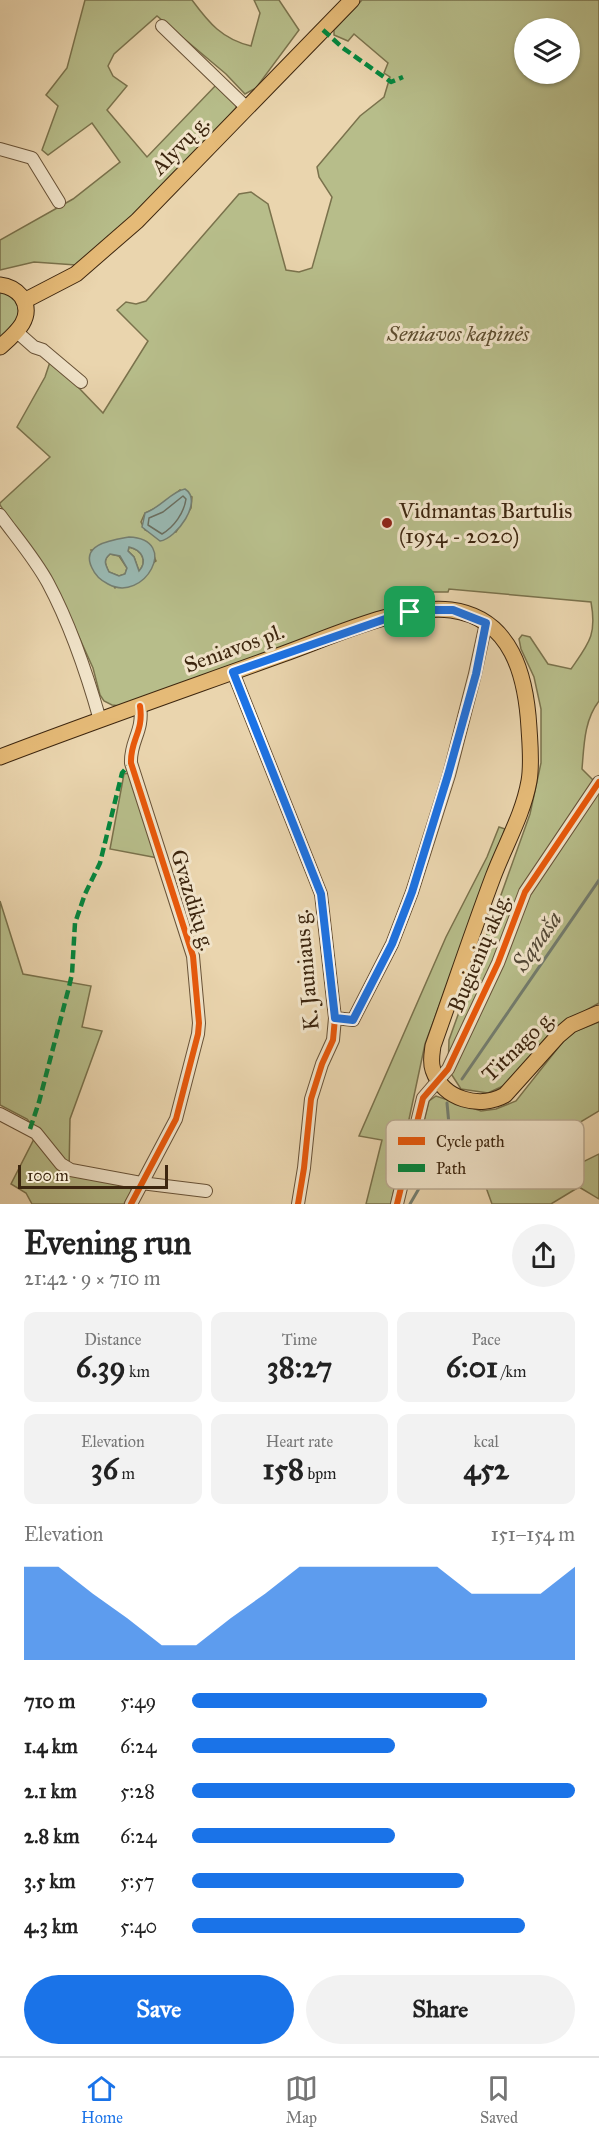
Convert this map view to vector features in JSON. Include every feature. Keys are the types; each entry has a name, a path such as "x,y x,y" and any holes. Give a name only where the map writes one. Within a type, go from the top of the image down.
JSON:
{"main road":[{"name":"Alyvų g.","path":"24,301 67,279 89,264 137,221 352,0"},
{"path":"0,285 16,290 24,301 27,312 25,321 17,332 0,347"},
{"name":"Seniavos pl.","path":"0,757 333,636 410,612 453,610 486,623 508,646 522,678 529,721 529,780 518,819 483,902 433,1046 431,1063 438,1080"},
{"name":"Titnago g.","path":"438,1080 448,1091 461,1099 476,1102 496,1100 505,1095 558,1036 571,1025 599,1013"}],"street":[{"path":"162,26 247,108"},
{"path":"0,149 32,158 59,202"},
{"path":"17,332 34,347 43,350 81,382"},
{"path":"0,515 47,581 56,599 89,683 100,720"},
{"path":"335,1018 353,1020 392,944 404,913 448,775 476,674 486,623"},
{"name":"K. Jauniaus g.","path":"233,672 321,894 335,1018 333,1040 322,1064 311,1099 298,1204"},
{"name":"Gvazdikų g.","path":"131,1204 176,1119 199,1023 193,956 131,764 132,746 141,725 140,706"},
{"name":"Bugienių aklg.","path":"418,1120 423,1098 448,1069 498,963 525,892 599,782"},
{"path":"0,1114 36,1133 61,1164 71,1170 141,1183 206,1191"},
{"name":"Bugienių aklg.","path":"397,1204 401,1189"}],"green space":[{"path":"85,0 192,0 217,29 232,39 251,46 260,13 254,0 279,0 299,30 256,88 245,94 226,74 157,16 114,54 108,66 113,76 127,86 107,110 147,157 218,83 236,101 236,108 190,160 132,217 76,265 34,262 0,270 0,240 73,199 120,162 92,123 48,155 42,150 58,106 46,95 67,68"},
{"name":"Seniavos kapinės","path":"362,0 599,0 599,701 590,716 584,742 582,769 593,780 599,780 599,1003 555,1028 503,1086 488,1093 461,1089 448,1069 449,1040 530,814 541,763 541,709 534,677 521,649 519,639 522,635 530,637 548,664 571,669 590,638 593,623 591,602 449,589 448,592 417,592 417,602 363,618 121,706 112,705 104,701 100,695 93,668 61,597 0,505 50,457 17,427 45,377 51,359 103,413 148,341 117,310 126,302 136,304 146,301 239,194 251,192 268,204 286,270 299,272 312,268 332,197 319,177 317,167 360,116 384,97 390,77 384,73 388,63 354,34 348,41 334,35 334,30","holes":["180,490 192,497 191,508 176,532 145,530 141,522 145,513 160,506","149,544 156,561 115,588 91,550"]},
{"path":"0,292 14,297 19,317 0,338"},
{"path":"129,547 142,556 143,563 139,571 134,557 128,551"},
{"path":"110,554 119,556 127,568 125,574 119,576 109,572 105,562"},
{"path":"129,773 158,858 110,849 124,774"},
{"path":"499,827 505,829 425,1044 409,1120 386,1120 386,1189 394,1189 391,1204 366,1204 382,1140 359,1136 446,937 487,857"},
{"path":"0,901 23,974 91,986 82,1027 102,1031 70,1119 69,1172 131,1186 131,1192 124,1204 32,1204 26,1193 11,1184 38,1131 27,1119 0,1105"},
{"path":"599,1022 599,1111 584,1120 424,1120 429,1101 436,1096 481,1111 496,1109 516,1101 565,1039 576,1031"},
{"path":"599,1154 599,1199 582,1189 584,1161"},
{"path":"487,1189 576,1189 551,1204 492,1204"}],"water":[{"path":"185,489 190,495 191,502 186,519 173,534 160,541 142,527 145,513"},
{"path":"129,537 145,540 153,548 155,558 152,569 144,578 134,585 121,588 108,584 93,571 89,560 90,553 94,548 107,542","holes":["129,547 142,556 143,563 139,571 134,557 128,551","110,554 120,556 127,568 125,574 119,576 109,572 105,562"]}],"waterway":[{"name":"Sąnaša","path":"462,1079 599,880"},
{"name":"Sąnaša","path":"447,1103 449,1120"},
{"name":"Sąnaša","path":"410,1204 419,1189"}],"marked path":[{"path":"323,30 343,48 391,82 403,77"},
{"path":"335,1018 353,1020 392,944 412,892 449,775 486,623"},
{"path":"30,1129 72,974 75,923 85,894 100,863 122,773 131,763"}],"cycle path":[{"path":"233,672 321,894 335,1018 333,1040 322,1064 311,1099 298,1204"},
{"path":"131,1204 176,1119 199,1023 193,956 131,763 140,723 140,706"},
{"path":"418,1120 423,1098 448,1069 498,963 525,892 599,782"},
{"path":"397,1204 401,1189"}],"place":[{"name":"Vidmantas Bartulis (1954 - 2020)","path":"387,523"}],"route":[{"path":"453,610 486,623 476,674 412,892 392,944 353,1020 335,1018 321,894 233,672 333,636 410,612 453,610"}]}
